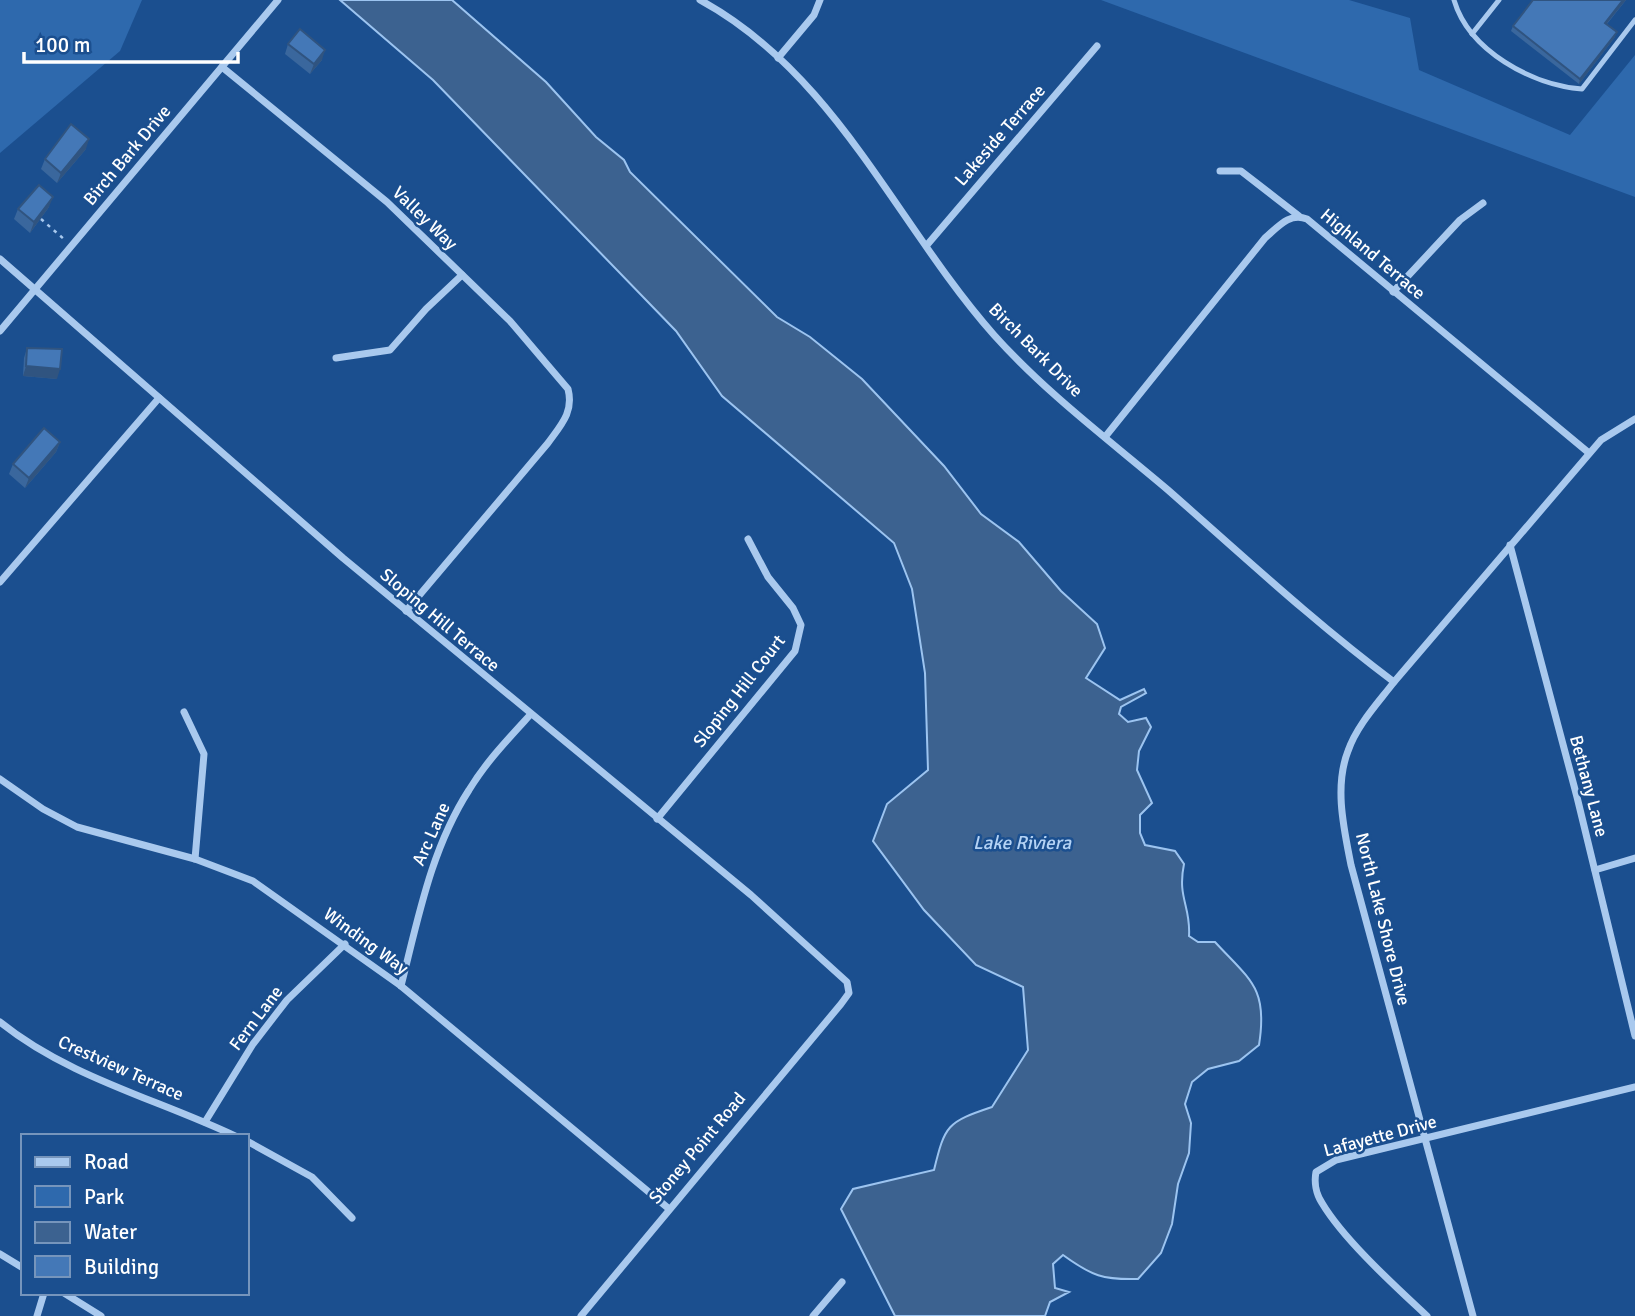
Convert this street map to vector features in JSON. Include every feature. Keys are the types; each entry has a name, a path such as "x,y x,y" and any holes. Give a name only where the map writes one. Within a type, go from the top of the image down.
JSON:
{"street":[{"name":"Birch Bark Drive","path":"0,331 278,0"},
{"name":"Birch Bark Drive","path":"700,0 723,12 778,58 823,104 964,299 995,336 1044,385 1361,657 1394,682"},
{"path":"778,58 814,15 820,0"},
{"name":"Lakeside Terrace","path":"927,245 1097,46"},
{"name":"Valley Way","path":"222,67 387,202 510,321 568,389 572,403 548,443 406,611"},
{"path":"1220,171 1241,171 1298,216"},
{"path":"1393,292 1460,220 1483,203"},
{"name":"Highland Terrace","path":"1105,437 1265,238 1286,220 1298,216 1307,219 1589,453"},
{"name":"Sloping Hill Terrace","path":"0,259 406,611 751,895 847,982 849,993 842,1004"},
{"path":"336,358 390,350 426,309 462,275"},
{"path":"0,582 159,397"},
{"name":"North Lake Shore Drive","path":"1473,1316 1351,865 1341,816 1343,777 1348,750 1364,721 1394,682 1589,453 1601,440 1635,419"},
{"name":"Sloping Hill Court","path":"657,819 795,651 800,636 802,625 793,608 768,577 748,539"},
{"name":"Bethany Lane","path":"1510,545 1595,870 1635,1036"},
{"path":"184,712 204,754 195,859"},
{"name":"Arc Lane","path":"401,986 432,866 447,833 468,791 496,753 530,715"},
{"name":"Winding Way","path":"0,779 43,809 77,827 195,859 253,881 401,986 668,1208"},
{"path":"1595,870 1635,858"},
{"name":"Fern Lane","path":"205,1122 253,1044 287,1000 345,944"},
{"name":"Stoney Point Road","path":"581,1316 668,1208 842,1004"},
{"name":"Crestview Terrace","path":"0,1022 50,1054 100,1080 231,1134"},
{"name":"Lafayette Drive","path":"1427,1316 1341,1229 1322,1203 1314,1180 1321,1167 1336,1160 1635,1087"},
{"path":"248,1143 312,1177 352,1218"},
{"path":"0,1254 21,1267"},
{"path":"813,1316 842,1282"},
{"path":"37,1316 43,1295"},
{"path":"67,1295 101,1316"}],"lane":[{"path":"1454,0 1460,20 1472,34 1523,75 1554,87 1582,89 1635,20"},
{"path":"1472,34 1499,0"}],"path":[{"path":"41,219 61,237"}],"green space":[{"path":"0,0 142,0 120,51 0,153"},
{"path":"1101,0 1349,0 1410,18 1419,70 1570,135 1635,55 1635,197"}],"water":[{"name":"Lake Riviera","path":"340,0 452,0 546,82 596,137 624,160 630,172 777,317 810,337 862,379 944,466 981,514 1019,542 1061,591 1097,624 1105,648 1086,678 1120,700 1144,689 1146,693 1121,707 1119,714 1128,722 1146,718 1151,727 1139,751 1137,770 1152,803 1140,815 1140,833 1145,845 1175,851 1184,864 1182,885 1189,936 1198,942 1215,942 1247,977 1259,998 1261,1026 1259,1045 1239,1061 1208,1069 1192,1082 1185,1104 1191,1123 1189,1153 1178,1184 1172,1224 1161,1253 1138,1279 1116,1279 1098,1275 1063,1255 1053,1264 1055,1288 1069,1292 1050,1302 1045,1316 895,1316 841,1209 853,1189 934,1170 941,1143 950,1127 966,1117 992,1107 1028,1050 1023,987 976,965 924,910 873,841 887,804 928,770 925,673 912,589 894,543 722,396 676,331 433,80"}],"building":[{"path":"1533,0 1623,0 1605,23 1617,32 1580,79 1513,26"},
{"path":"300,29 325,50 314,64 288,44"},
{"path":"71,124 89,139 61,173 45,159"},
{"path":"39,185 53,197 34,222 18,209"},
{"path":"27,348 62,349 60,369 26,366"},
{"path":"44,428 60,442 29,478 13,464"}]}
